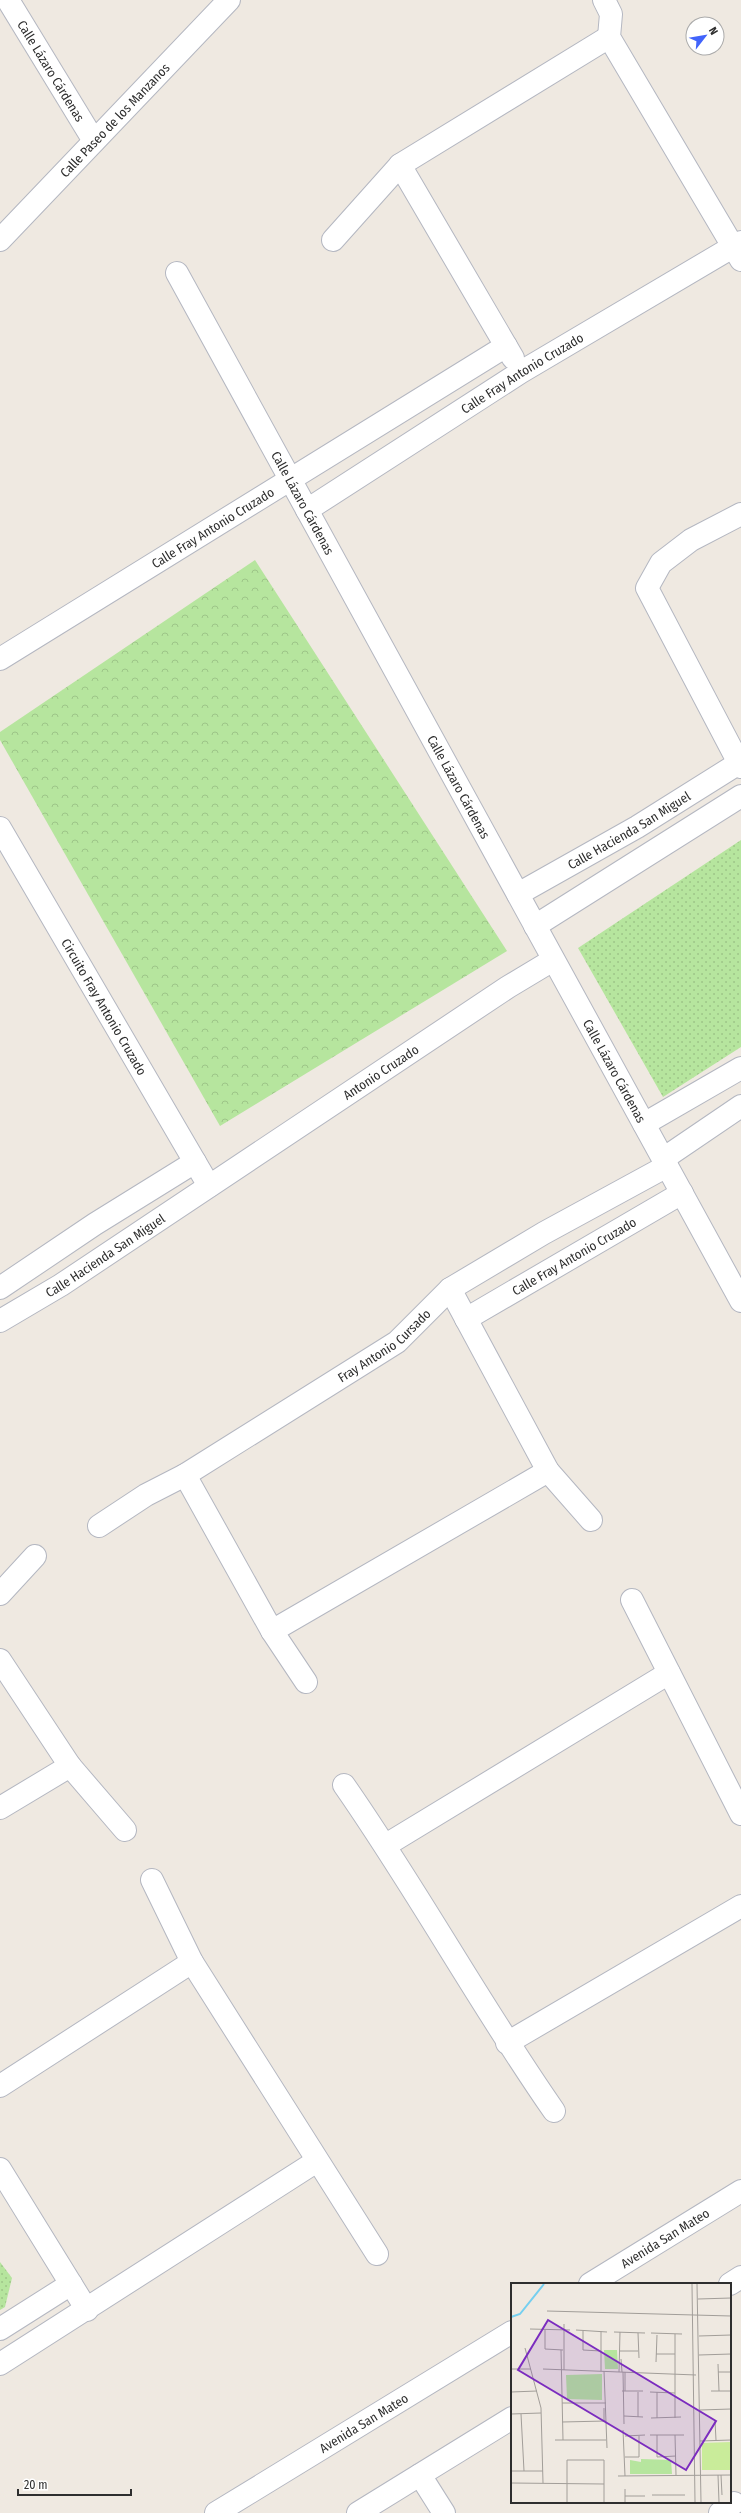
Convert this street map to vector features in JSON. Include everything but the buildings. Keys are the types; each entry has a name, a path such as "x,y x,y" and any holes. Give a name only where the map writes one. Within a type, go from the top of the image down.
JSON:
{"street":[{"name":"Calle Lázaro Cárdenas","path":"8,0 94,141"},
{"name":"Calle Paseo de los Manzanos","path":"0,240 229,0"},
{"path":"604,0 611,14 609,37 739,249"},
{"path":"333,240 400,165 609,37"},
{"path":"400,165 521,372"},
{"name":"Calle Fray Antonio Cruzado","path":"307,510 521,372 739,249"},
{"name":"Calle Lázaro Cárdenas","path":"177,273 741,1301"},
{"name":"Calle Fray Antonio Cruzado","path":"0,659 290,478 506,346"},
{"path":"740,765 647,588 661,563 691,540 741,514"},
{"name":"Calle Hacienda San Miguel","path":"518,894 637,827 740,765"},
{"path":"535,926 741,796"},
{"name":"Circuito Fray Antonio Cruzado","path":"0,828 209,1186"},
{"name":"Antonio Cruzado","path":"209,1186 508,987 553,960"},
{"path":"644,1124 741,1068"},
{"name":"Fray Antonio Cursado","path":"99,1526 146,1496 185,1475 397,1342 450,1289 665,1162 741,1106"},
{"path":"7,1317 0,1289 95,1224 195,1162"},
{"name":"Calle Hacienda San Miguel","path":"7,1317 61,1285 209,1186"},
{"name":"Calle Fray Antonio Cruzado","path":"466,1319 682,1192"},
{"path":"450,1289 548,1471 591,1520"},
{"path":"272,1632 548,1471"},
{"path":"185,1475 272,1632 306,1682"},
{"path":"0,1594 35,1556"},
{"path":"632,1600 741,1814"},
{"path":"0,1660 70,1766 125,1830"},
{"path":"386,1845 669,1673"},
{"path":"0,1808 70,1766"},
{"path":"344,1785 386,1845 507,2044 554,2111"},
{"path":"152,1880 192,1962 377,2254"},
{"path":"507,2044 741,1906"},
{"path":"0,2086 192,1962"},
{"path":"0,2364 87,2310 317,2161"},
{"path":"0,2169 87,2310"},
{"name":"Avenida San Mateo","path":"592,2283 741,2192"},
{"path":"731,2283 741,2277"},
{"path":"0,2329 71,2284"},
{"name":"Avenida San Mateo","path":"216,2513 511,2333"},
{"path":"358,2513 511,2419"},
{"path":"420,2475 444,2513"}],"green space":[{"path":"255,560 507,951 220,1126 0,740 0,732"},
{"path":"741,840 741,1047 663,1097 578,948"},
{"path":"0,2262 12,2278 5,2307 0,2310"}]}
